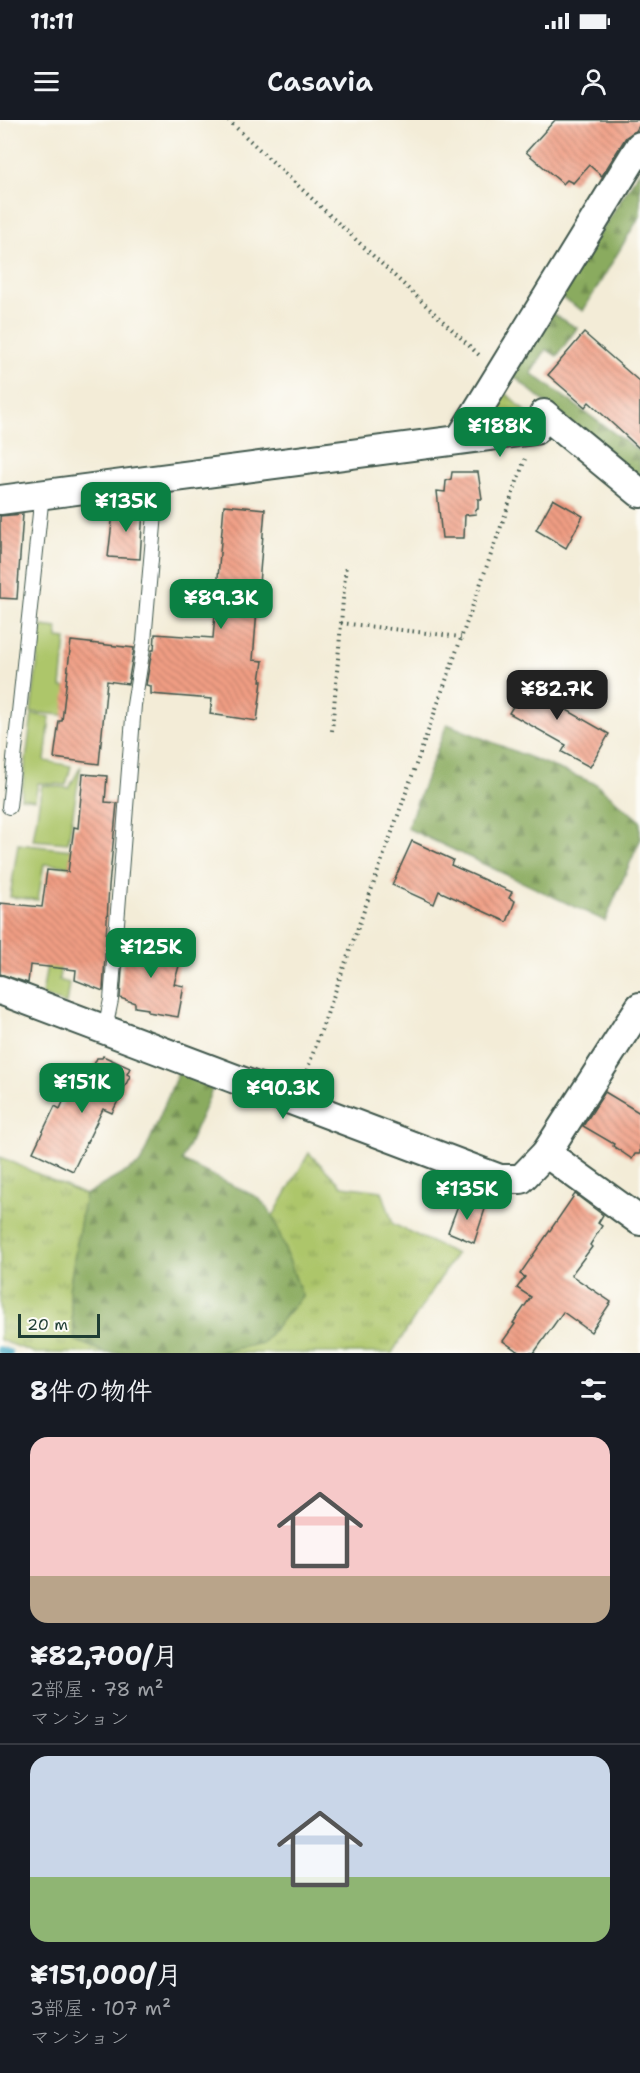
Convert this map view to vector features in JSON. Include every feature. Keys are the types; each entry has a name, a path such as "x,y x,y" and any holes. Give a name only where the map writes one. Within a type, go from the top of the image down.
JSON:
{"street":[{"path":"460,439 640,146"},
{"path":"0,500 535,430 544,414 640,493"},
{"path":"0,990 500,1179 521,1179 546,1153 632,1037 640,1007"},
{"path":"546,1153 640,1221"}],"lane":[{"path":"105,1029 111,1000 134,705 144,641 158,479"},
{"path":"9,807 42,494"}],"path":[{"path":"228,120 500,375"},
{"path":"296,1101 535,430"},
{"path":"332,731 346,564"},
{"path":"341,623 461,637"}],"green space":[{"path":"640,170 640,216 583,311 559,296"},
{"path":"548,311 577,328 557,356 546,349 531,373 640,452 640,481 512,375"},
{"path":"500,394 507,394 530,416 526,426 479,429"},
{"path":"42,626 57,628 58,638 66,639 61,687 84,691 83,717 31,712"},
{"path":"32,714 50,717 45,761 71,766 66,785 38,783 35,800 21,798"},
{"path":"447,724 596,784 640,821 640,840 605,921 407,828"},
{"path":"81,766 68,843 33,840 42,785 69,788"},
{"path":"18,844 72,850 69,866 44,864 38,900 10,897"},
{"path":"56,909 67,910 59,980 69,983 66,1004 42,995"},
{"path":"179,1070 215,1083 182,1161 259,1198 273,1216 302,1296 262,1343 214,1353 106,1353 75,1340 69,1290 85,1195 140,1164"},
{"path":"309,1153 342,1186 382,1191 393,1224 456,1254 392,1353 214,1353 262,1343 302,1296 273,1216"},
{"path":"0,1157 85,1195 69,1290 75,1340 106,1353 35,1353 0,1340"}],"building":[{"path":"555,120 640,120 640,124 636,131 626,137 602,176 589,165 573,183 567,180 563,184 526,152"},
{"path":"584,333 640,382 640,449 589,402 585,407 548,375"},
{"path":"452,472 478,472 482,499 478,499 476,514 465,515 464,538 442,538 437,491 445,492 446,481 451,479"},
{"path":"553,499 583,516 566,548 536,530"},
{"path":"114,505 143,509 140,559 108,557"},
{"path":"224,505 265,509 253,660 263,661 257,721 210,714 212,699 151,694 151,686 146,685 155,634 213,638"},
{"path":"23,514 17,599 0,598 0,516"},
{"path":"71,641 134,648 128,684 107,681 99,764 54,758 59,721 62,721"},
{"path":"529,675 558,689 551,701 609,734 590,767 562,752 566,745 509,713 515,703 511,700"},
{"path":"83,774 107,776 105,802 117,803 109,886 103,991 75,980 76,970 30,965 28,983 0,974 0,903 42,907 47,870 68,872 74,827 78,828"},
{"path":"412,841 453,860 451,865 512,892 509,898 515,901 507,922 439,891 434,904 392,885"},
{"path":"124,943 148,945 182,955 174,984 184,986 178,1017 148,1012 148,1009 135,1007 135,1003 120,998"},
{"path":"103,1056 130,1068 127,1074 130,1076 112,1113 103,1109 73,1171 33,1152 55,1106 60,1109 66,1095 77,1101 97,1058"},
{"path":"605,1092 640,1113 640,1154 635,1154 632,1159 613,1146 614,1144 583,1126"},
{"path":"575,1194 603,1215 598,1223 602,1226 590,1245 592,1247 571,1275 611,1302 591,1332 563,1312 534,1353 520,1353 503,1341 531,1297 517,1288 525,1277 520,1274"},
{"path":"460,1200 485,1209 474,1243 448,1232"}],"waterway":[{"path":"0,1350 9,1353"}]}
